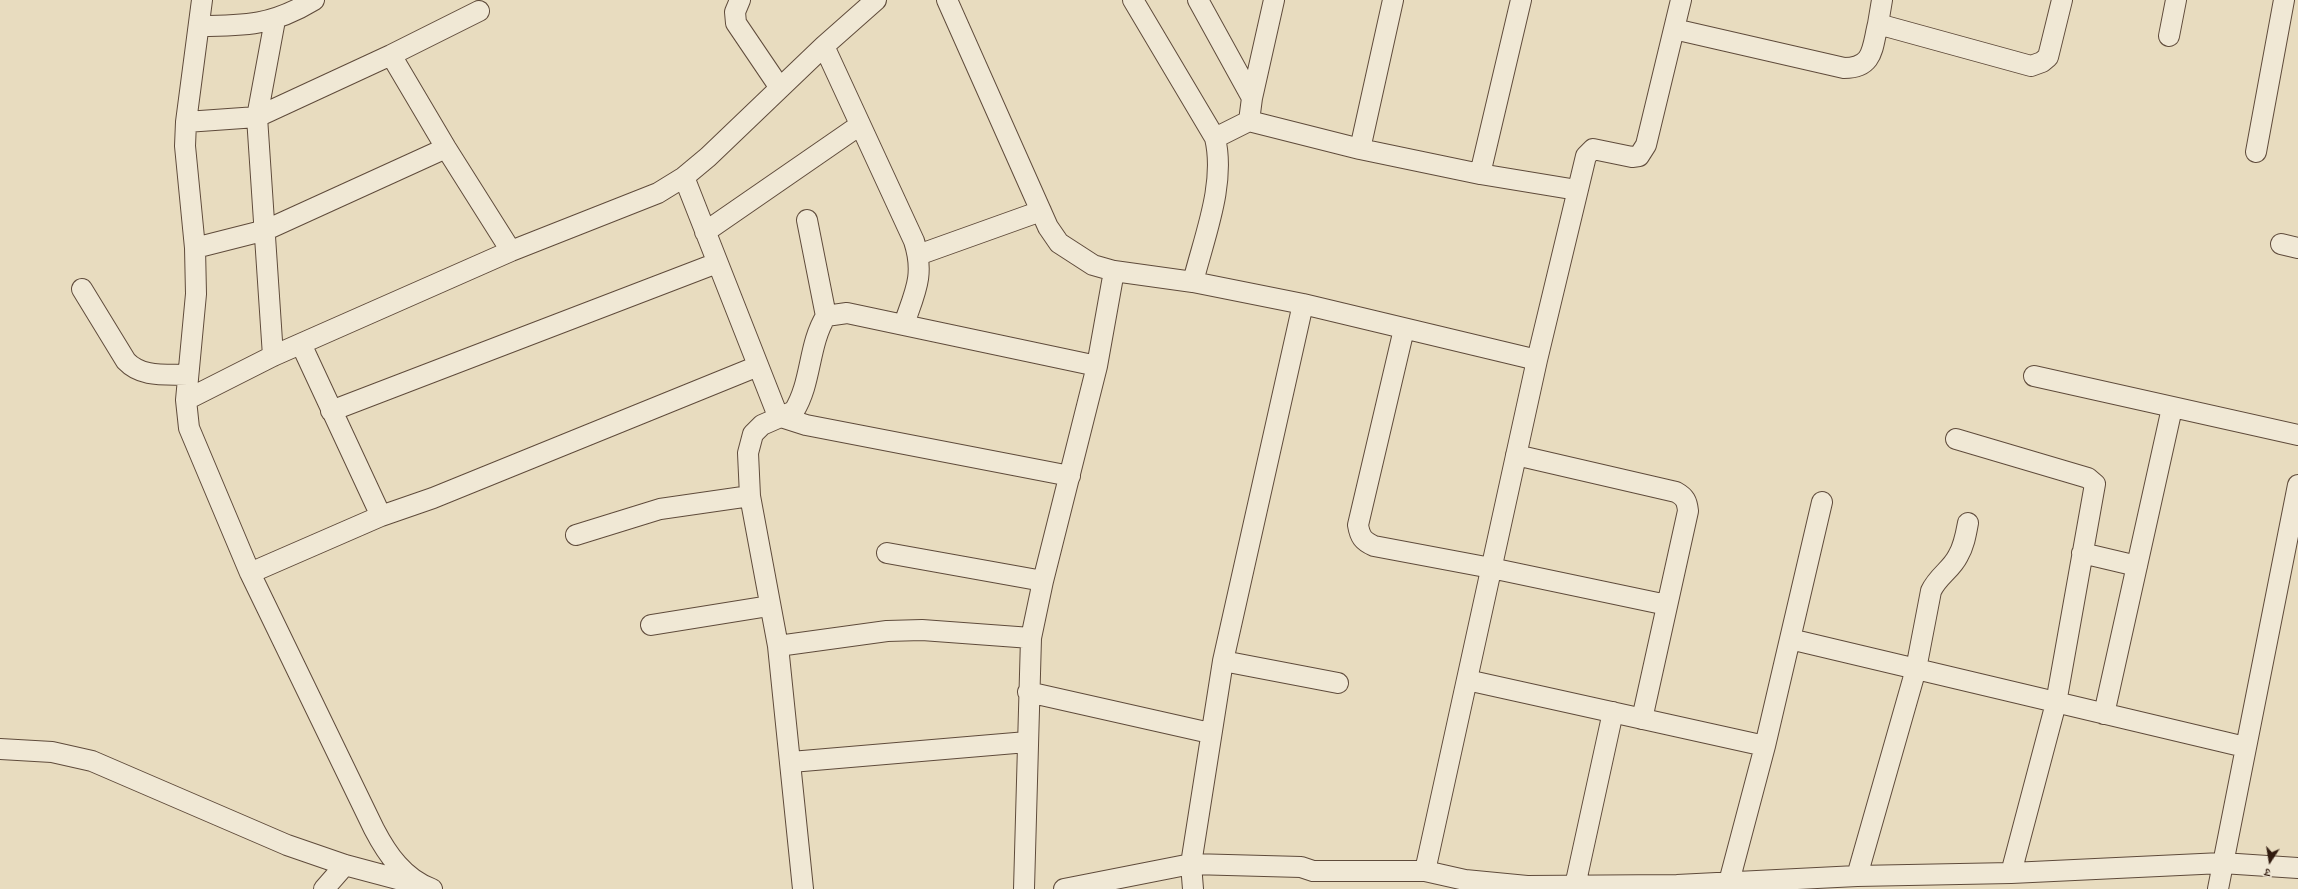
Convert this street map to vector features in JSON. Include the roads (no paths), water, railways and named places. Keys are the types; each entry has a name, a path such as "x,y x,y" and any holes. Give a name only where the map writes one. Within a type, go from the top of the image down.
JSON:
{"street":[{"path":"202,0 186,122 185,146 195,248 196,294 186,400 189,428 194,444 250,573 374,829 385,850 400,869 428,887"},
{"path":"199,26 232,26 275,20 314,0"},
{"path":"740,0 735,12 736,23 780,88"},
{"path":"186,400 274,356 511,251 658,193 684,177 824,46 876,0"},
{"path":"946,0 1048,227 1059,243 1093,265 1114,271 1193,282 1303,304 1537,360"},
{"path":"1133,0 1215,138 1218,153 1218,180 1193,282"},
{"path":"1198,0 1252,98"},
{"path":"1248,121 1274,0"},
{"path":"1360,149 1393,0"},
{"path":"1480,174 1522,0"},
{"path":"1425,871 1537,360 1586,156 1593,150 1632,157 1638,156 1642,152 1646,145 1681,0"},
{"path":"1674,29 1844,68 1858,68 1866,62 1871,53 1882,0"},
{"path":"1878,24 2031,66 2042,62 2048,56 2062,0"},
{"path":"2169,36 2176,0"},
{"path":"2256,152 2284,0"},
{"path":"186,122 257,117 391,55 479,11"},
{"path":"274,356 257,117 275,20"},
{"path":"824,46 914,241 920,268 918,282 904,324"},
{"path":"391,55 446,148 511,251"},
{"path":"1215,138 1248,121 1360,149 1480,174 1577,190"},
{"path":"705,232 860,125"},
{"path":"195,248 266,230 446,148"},
{"path":"684,177 778,416"},
{"path":"918,255 1041,211"},
{"path":"803,889 778,646 769,606 750,496 748,454 753,434 762,425 778,416 794,411 800,402 819,328 826,316 807,220"},
{"path":"331,411 717,262"},
{"path":"1024,889 1028,692 1031,638 1043,581 1097,366 1114,271"},
{"path":"82,289 126,361 134,369 142,373 188,375"},
{"path":"1193,889 1191,864 1210,733 1223,661 1303,304"},
{"path":"826,316 847,312 1097,366"},
{"path":"1404,329 1358,525 1360,536 1366,542 1374,546 1491,568 1667,605"},
{"path":"301,344 381,516"},
{"path":"250,573 381,516 433,498 758,366"},
{"path":"2034,376 2172,408 2298,434"},
{"path":"2104,714 2172,408"},
{"path":"778,416 806,425 1070,476"},
{"path":"1956,439 2092,481 2095,488 2056,703 2011,873"},
{"path":"1516,455 1676,492 1684,496 1687,502 1688,512 1642,718"},
{"path":"2218,889 2298,485"},
{"path":"576,535 660,509 750,496"},
{"path":"1729,882 1765,746 1822,502"},
{"path":"1857,876 1916,669 1932,591 1935,582 1958,557 1965,540 1968,523"},
{"path":"887,553 1043,581"},
{"path":"2082,554 2137,566"},
{"path":"651,625 769,606"},
{"path":"778,646 887,631 922,630 1031,638"},
{"path":"1790,639 2246,747"},
{"path":"1223,661 1338,683"},
{"path":"1467,680 1765,746"},
{"path":"1028,692 1210,733"},
{"path":"1575,886 1613,712"},
{"path":"791,762 1027,742"},
{"path":"0,749 52,752 92,761 287,845 345,865 428,887"},
{"path":"1064,889 1191,864 1301,867 1313,880 1425,871 1464,884 1527,886 1729,882 1767,884 1857,876 1906,882 2011,873 2222,863 2298,868"},
{"path":"324,889 345,865"}]}
